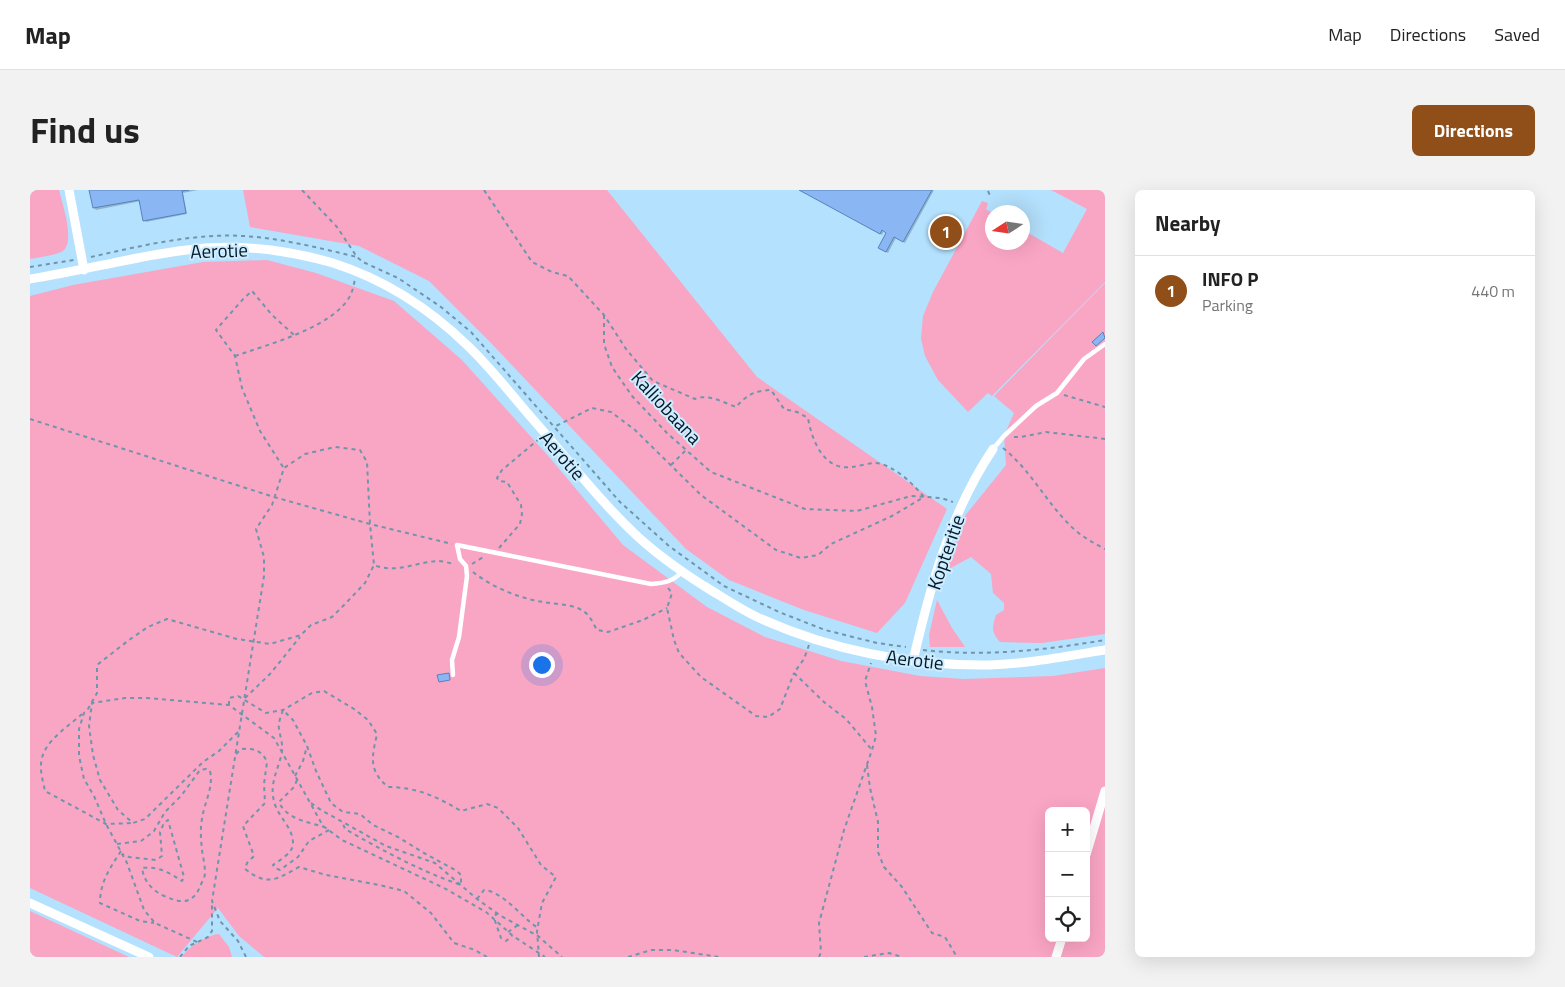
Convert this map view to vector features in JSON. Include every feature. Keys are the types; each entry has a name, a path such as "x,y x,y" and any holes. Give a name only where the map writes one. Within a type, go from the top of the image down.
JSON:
{"street":[{"path":"69,190 84,270"},
{"name":"Aerotie","path":"30,279 183,250 235,247 276,250 334,264 357,272 396,292 430,314 454,333 486,366 606,504 637,536 682,572 756,616 812,638 846,648 913,661 993,665 1034,662 1105,650"},
{"name":"Kopteritie","path":"913,661 949,533 975,477 995,446"},
{"path":"1087,852 1105,790"},
{"path":"30,903 149,957"},
{"path":"1056,957 1061,942"}],"lane":[{"path":"995,446 1036,406 1056,393 1084,359 1105,344"},
{"path":"453,676 452,660 459,638 467,576 466,566 460,559 458,545 651,584 674,580 682,572"}],"path":[{"path":"302,190 337,227 357,257 363,262 405,283 441,307 471,332 620,502 669,546 724,586 779,612 824,630 877,643 916,649 984,653 1039,650 1105,640"},
{"path":"484,190 532,262 552,272 568,276 604,315 626,349 653,381 695,399 698,397 712,398 736,406 757,390 771,390 784,409 797,412 808,418 811,436 822,455 835,466 850,468 880,464 907,478 924,497 883,520 831,544 818,555 801,558 776,550 701,495 635,430 611,412 592,408 554,427"},
{"path":"988,190 991,198"},
{"path":"235,356 294,335 335,312 350,296 357,272"},
{"path":"284,468 260,431 242,388 235,356 216,330 252,290 272,315 294,335"},
{"name":"Kalliobaana","path":"604,315 604,344 612,367 632,396 667,433 711,472 805,509 857,511 911,496 941,498 961,505"},
{"path":"1056,393 1105,407"},
{"path":"30,419 274,497 370,524 458,545"},
{"path":"1004,436 1021,437 1046,432 1105,439"},
{"path":"545,434 502,470 497,478 499,481 507,482 520,505 522,514 520,524 498,548 470,566 473,573 494,586 523,597 543,602 571,605 587,614 597,630 608,632 643,620 667,608"},
{"path":"995,446 1022,464 1054,507 1074,529 1088,540 1105,549"},
{"path":"180,957 189,946 208,937 212,932 212,901 253,641 264,576 264,557 256,529 272,505 284,468 305,454 335,447 360,450 367,462 374,565 365,583 346,604 332,617 311,625 270,674 244,699"},
{"path":"672,465 686,450"},
{"path":"374,565 384,569 410,567 439,561 466,566"},
{"path":"664,583 672,593 667,608 679,653 701,677 756,716 768,717 780,709 794,673 804,659 812,638"},
{"path":"239,731 219,751 203,762 145,819 133,824 106,824 45,790 41,768 44,752 57,736 84,713 92,703 97,693 97,665 148,628 167,619 237,639 270,644 301,635"},
{"path":"819,957 821,952 820,923 844,830 876,736 872,707 865,681 877,643"},
{"path":"794,673 824,702 846,719 872,750"},
{"path":"229,705 229,698 238,696 266,713 283,710 312,693 324,691 368,720 377,734 372,758 374,770 388,788 406,787 443,800 461,812 487,804 498,808 518,828 541,865 556,878 542,903 538,928 540,955"},
{"path":"92,703 125,698 147,698 229,705 274,738 323,826 342,840 444,888 486,912 513,936 545,957"},
{"path":"92,703 89,726 93,755 100,780 118,810 133,824"},
{"path":"283,710 293,720 307,746 331,803 343,812 360,814 373,825 457,871 461,875 461,885"},
{"path":"283,710 278,726 282,752 274,780 274,802 291,832 294,844 291,850 273,865 275,868 280,870 289,865 298,857 309,841 327,829"},
{"path":"84,713 79,729 79,756 84,779 122,853 144,910 155,924"},
{"path":"307,746 294,787 279,802 282,810 295,818 327,829"},
{"path":"236,754 241,749 252,748 259,752 267,762 264,784 265,803 243,826 254,856 247,863 245,869 253,875 265,879 279,879 299,867 326,876 404,891 431,913 454,944 474,950 486,957"},
{"path":"867,764 870,788 878,822 878,852 884,867 902,887 932,933 945,937 957,957"},
{"path":"117,844 141,841 149,835 165,812 181,796 200,770 206,769 210,771 212,777 211,787 202,820 202,849 205,874 196,896 190,901 179,901 169,898 149,885 143,876 142,868 152,867 162,870 182,881 184,878 168,820 164,823 160,832 162,856 156,860 129,856 122,853"},
{"path":"309,801 321,810 386,846 435,864 477,899 538,936 562,957"},
{"path":"342,821 344,829 382,850 461,885"},
{"path":"122,853 104,879 100,892 100,903 140,921 155,924 197,942"},
{"path":"477,899 484,890 492,891 500,898 509,902 538,928"},
{"path":"212,901 220,921 238,941 246,957"},
{"path":"496,912 495,921 501,938 506,940 513,936"},
{"path":"508,932 518,925"},
{"path":"628,957 651,950 673,950 719,957"},
{"path":"864,957 889,954 902,957"}],"shaded area":[{"path":"30,190 59,190 68,233 66,248 61,252 30,259"},
{"path":"243,190 607,190 757,377 947,509 905,603 877,633 804,610 729,580 686,549 492,344 429,281 359,246 250,227"},
{"path":"1051,190 1105,190 1105,282 992,396 988,393 968,412 938,380 925,356 921,339 923,316 933,292 982,201 988,203 985,205 985,250 1030,250 1030,234 1063,253 1087,209"},
{"path":"267,260 316,273 394,301 462,360 550,458 623,545 707,607 765,637 841,661 920,676 964,679 1053,676 1105,668 1105,957 264,957 239,936 218,908 177,957 30,888 30,296 73,285 203,262"},
{"path":"1105,283 1105,634 1042,643 1000,642 995,635 993,626 996,615 1004,610 1004,603 993,593 991,574 971,557 947,570 964,517 1006,465 1004,436 1014,413 994,396"},
{"path":"937,600 965,647 930,647 929,635"},
{"path":"30,911 129,957 30,957"},
{"path":"219,934 229,947 232,957 182,957 198,942"}],"building":[{"path":"89,190 189,190 182,191 186,213 143,221 139,200 93,208"},
{"path":"799,190 932,190 903,242 894,237 886,252 878,248 886,233 882,230 880,234"},
{"path":"1103,332 1105,338 1096,346 1092,342"},
{"path":"449,673 450,680 439,682 437,675"}],"place":[{"name":"INFO P","path":"946,232"}]}
